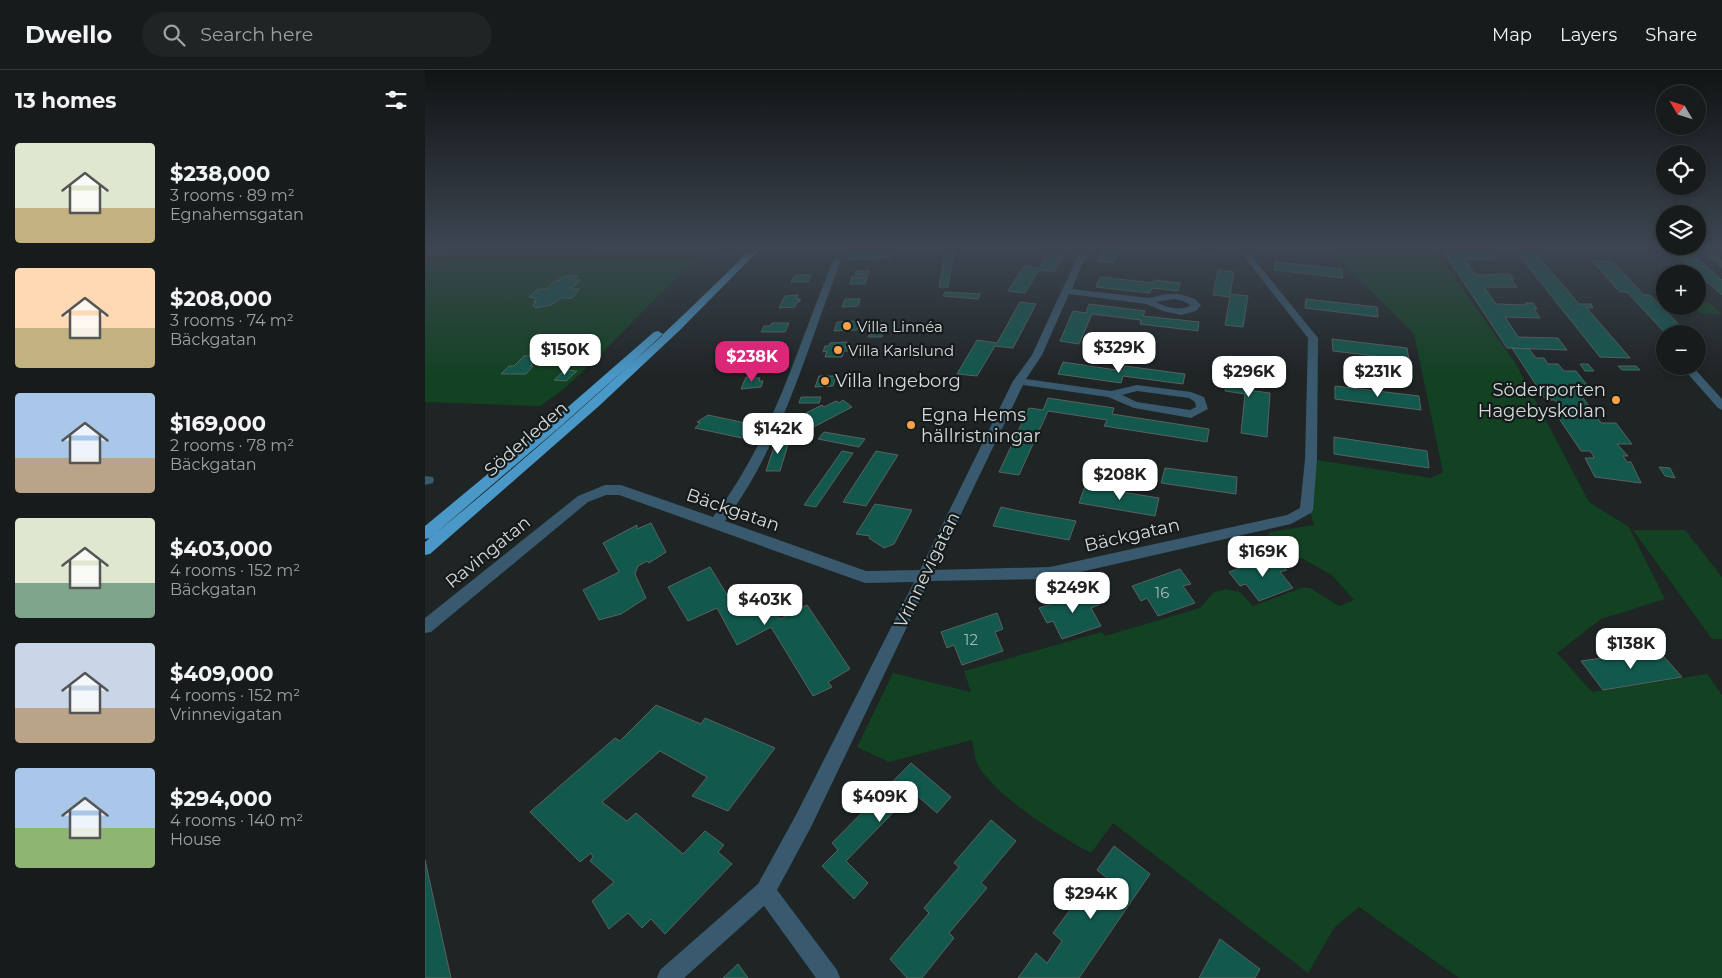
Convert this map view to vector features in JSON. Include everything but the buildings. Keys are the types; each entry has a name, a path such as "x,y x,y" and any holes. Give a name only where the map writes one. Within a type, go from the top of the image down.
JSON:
{"highway":[{"name":"Söderleden","path":"425,534 597,389 703,291"},
{"name":"Söderleden","path":"425,550 483,502 628,375 715,291"}],"street":[{"path":"716,523 745,487 767,444 825,291"},
{"name":"Vrinnevigatan","path":"668,978 765,891 804,820 1019,381 1037,354 1065,291"},
{"path":"1068,291 1149,301"},
{"name":"Bäckgatan","path":"576,505 583,499 605,490 621,490 865,577 1050,573 1291,519 1306,510 1311,459 1313,338 1276,291"},
{"path":"1694,375 1722,406"},
{"path":"1019,381 1111,394 1135,405 1191,414 1201,409 1202,403 1199,398 1191,395 1137,388 1111,394"},
{"name":"Ravingatan","path":"425,627 576,505"},
{"path":"765,891 829,978"}],"green space":[{"path":"425,291 663,291 564,389 540,406 425,402"},
{"path":"1371,291 1464,291 1516,364 1589,502 1629,527 1665,599 1601,619 1557,653 1592,692 1707,674 1722,695 1722,978 1459,978 1359,907 1334,928 1308,973 1113,823 1091,853 1032,816 1003,793 981,770 976,760 972,740 889,762 857,747 893,673 971,692 964,671 1101,632 1105,636 1200,608 1214,592 1226,589 1240,592 1253,606 1301,588 1310,588 1339,606 1354,600 1332,575 1265,538 1270,532 1314,525 1310,512 1311,459 1431,478 1443,472 1414,334"},
{"path":"1706,302 1711,305 1721,314 1706,313"},
{"path":"1633,530 1685,530 1722,577 1722,639 1712,639"}],"place":[{"name":"Villa Linnéa","path":"847,326"},
{"name":"Villa Karlslund","path":"838,350"},
{"name":"Villa Ingeborg","path":"825,381"},
{"name":"Söderporten Hagebyskolan","path":"1616,400"},
{"name":"Egna Hems hällristningar","path":"911,425"}]}
